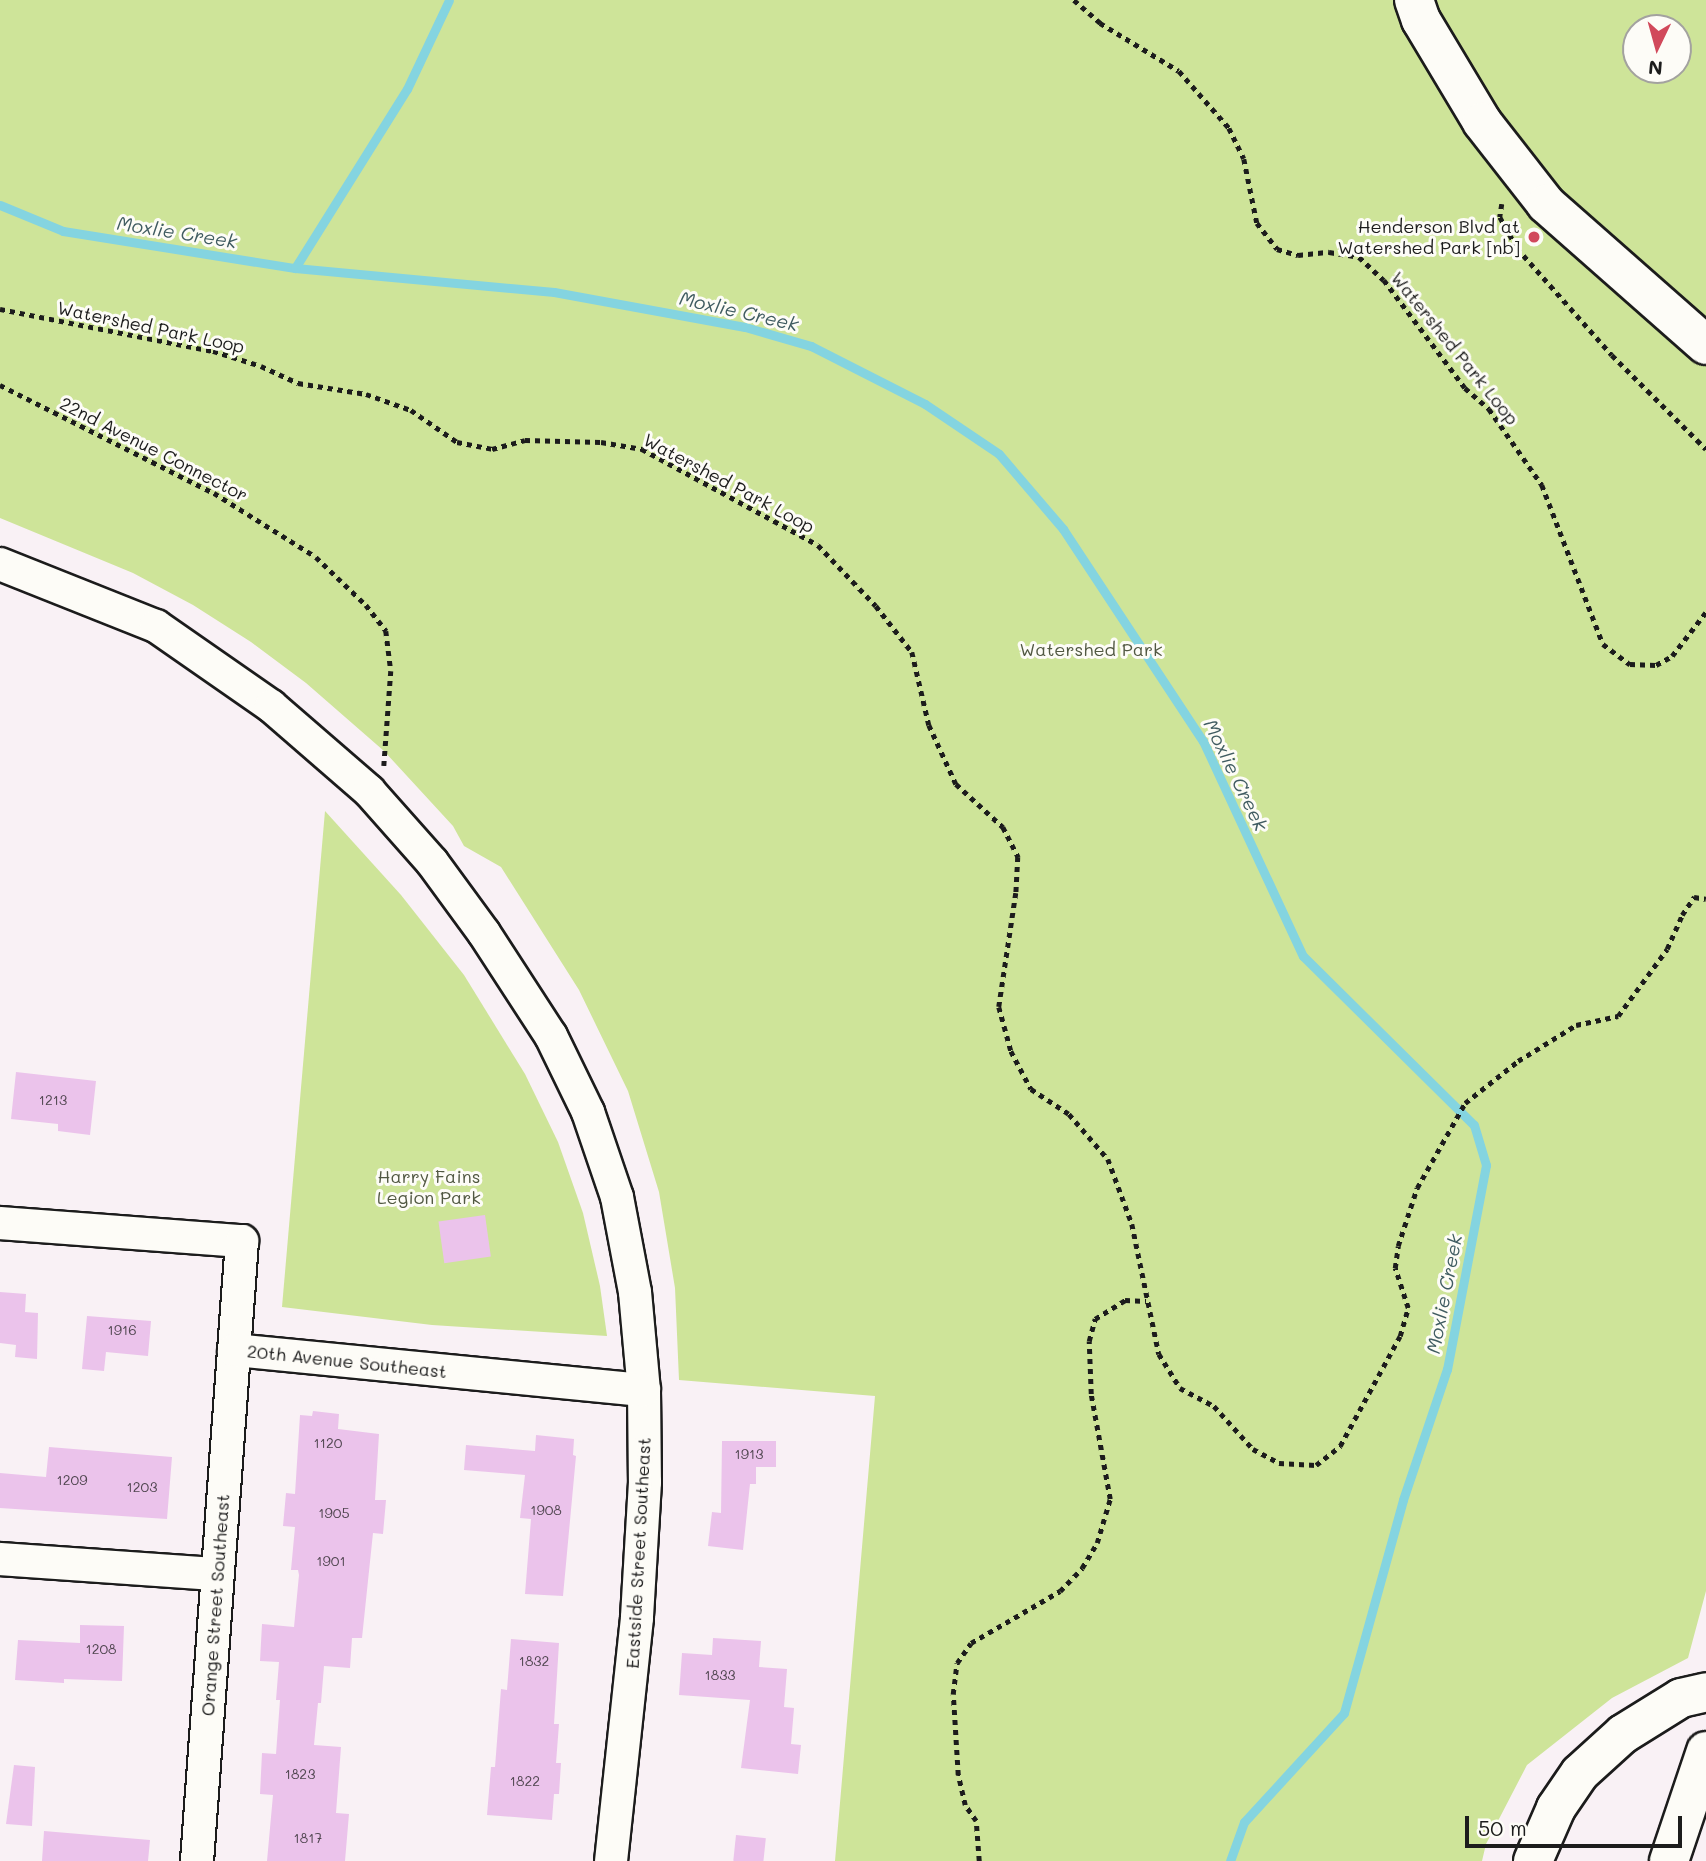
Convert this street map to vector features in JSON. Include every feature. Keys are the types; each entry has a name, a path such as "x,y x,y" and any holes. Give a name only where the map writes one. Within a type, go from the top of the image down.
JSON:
{"main road":[{"path":"1414,0 1421,20 1482,122 1546,204 1706,345"},
{"path":"1532,1861 1556,1808 1580,1773 1623,1734 1681,1698 1706,1692"},
{"path":"1669,1861 1706,1751"}],"street":[{"name":"Eastside Street Southeast","path":"0,564 156,626 271,706 369,791 432,862 484,933 551,1036 588,1112 617,1197 635,1292 645,1390 645,1482 638,1618 611,1861"},
{"name":"20th Avenue Southeast","path":"0,1223 242,1241 233,1350 645,1390"},
{"name":"Orange Street Southeast","path":"197,1861 233,1350"},
{"path":"0,1559 216,1574"}],"path":[{"name":"Watershed Park Loop","path":"1074,0 1100,23 1179,71 1229,128 1244,159 1257,223 1277,249 1298,255 1329,252 1359,257 1384,280 1465,388 1489,409 1542,485 1603,644 1630,664 1656,665 1672,656 1706,612"},
{"path":"1510,158 1500,217 1517,248 1612,355 1706,449"},
{"name":"Watershed Park Loop","path":"0,309 213,351 261,366 298,383 366,394 411,410 457,442 492,449 525,440 601,442 642,449 818,545 876,606 912,652 929,725 956,784 1003,827 1018,857 1016,893 999,1007 1011,1051 1031,1089 1069,1114 1108,1159 1132,1224 1159,1354 1180,1388 1214,1406 1254,1449 1279,1464 1316,1465 1340,1447 1400,1336 1408,1308 1395,1268 1398,1246 1417,1188 1465,1102 1518,1061 1576,1025 1618,1016 1667,949 1682,915 1694,897 1706,899"},
{"name":"22nd Avenue Connector","path":"0,385 214,493 316,557 366,605 386,631 391,671 384,766 369,791"},
{"path":"979,1861 976,1821 965,1805 958,1775 953,1695 957,1663 971,1643 1060,1591 1082,1568 1097,1543 1110,1499 1091,1394 1089,1341 1095,1319 1125,1300 1146,1301"}],"green space":[{"name":"Watershed Park","path":"0,0 1706,0 1706,1591 1688,1658 1612,1698 1527,1765 1486,1844 1482,1861 835,1861 875,1396 679,1380 675,1288 659,1192 628,1091 579,990 501,867 464,846 453,826 384,751 306,683 251,642 193,605 133,573 0,518"},
{"name":"Harry Fains Legion Park","path":"325,811 401,895 464,975 525,1074 558,1142 583,1213 600,1286 607,1336 432,1325 282,1307"}],"building":[{"path":"16,1072 96,1081 90,1135 58,1131 58,1124 11,1119"},
{"path":"485,1215 491,1257 444,1263 438,1222"},
{"path":"0,1292 26,1294 25,1312 38,1313 37,1359 15,1357 16,1345 0,1343"},
{"path":"87,1316 151,1321 148,1356 106,1352 104,1371 82,1369"},
{"path":"313,1411 339,1414 338,1429 379,1434 375,1500 386,1500 383,1534 373,1533 362,1638 352,1638 350,1668 324,1666 321,1703 318,1703 314,1745 341,1747 336,1813 349,1814 345,1861 267,1861 273,1795 260,1794 262,1753 276,1754 280,1700 276,1700 279,1662 260,1661 262,1624 294,1627 299,1575 298,1570 291,1570 295,1527 283,1526 286,1493 295,1494 300,1415 312,1416"},
{"path":"536,1435 574,1439 573,1455 576,1456 563,1596 525,1594 531,1519 520,1518 525,1475 464,1470 466,1445 535,1451"},
{"path":"722,1441 776,1441 776,1467 756,1467 756,1484 750,1484 743,1550 708,1546 712,1512 721,1513"},
{"path":"49,1447 172,1457 167,1519 0,1508 0,1473 46,1477"},
{"path":"80,1625 124,1626 122,1681 64,1679 64,1683 15,1680 18,1640 80,1643"},
{"path":"713,1638 761,1641 759,1667 787,1669 784,1707 794,1708 791,1744 801,1745 798,1774 741,1768 750,1700 679,1695 682,1653 712,1655"},
{"path":"511,1639 559,1643 554,1724 559,1724 556,1763 561,1763 559,1794 554,1794 552,1820 487,1815 491,1767 495,1767 501,1689 507,1690"},
{"path":"14,1765 35,1767 32,1826 6,1824"},
{"path":"44,1831 150,1840 148,1861 42,1861"},
{"path":"736,1835 766,1838 763,1861 733,1861"}],"waterway":[{"path":"295,268 407,89 449,0"},
{"name":"Moxlie Creek","path":"0,205 63,231 295,268 554,292 745,327 811,346 925,404 999,454 1063,529 1203,741 1303,956 1474,1125 1486,1165 1447,1369 1403,1500 1344,1713 1244,1822 1230,1861"}],"place":[{"name":"Henderson Blvd at Watershed Park [nb]","path":"1534,237"}]}
